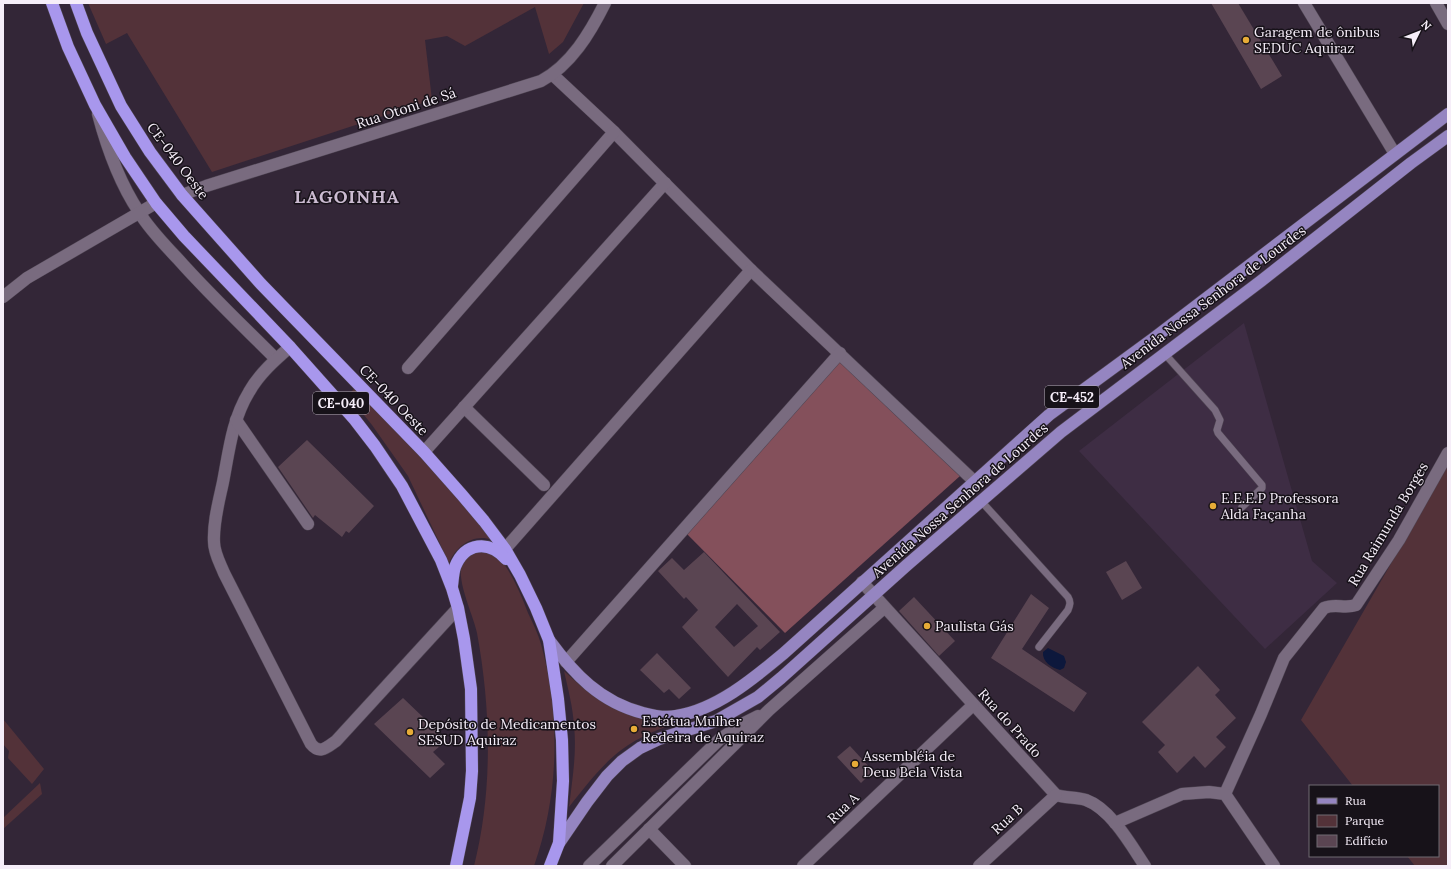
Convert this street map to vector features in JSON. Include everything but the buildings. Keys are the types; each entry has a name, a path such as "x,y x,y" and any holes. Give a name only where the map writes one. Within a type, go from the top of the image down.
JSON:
{"highway":[{"name":"CE-040","path":"52,3 68,47 95,105 125,157 156,203 184,236 290,347 338,400 375,446 402,486 441,560 458,608 471,689 472,771 468,816 456,866"},
{"name":"CE-040 Oeste","path":"76,3 87,33 121,106 150,152 182,195 261,284 424,452 484,521 505,549 520,575 549,640 558,699 562,740 563,781 559,843 550,866"},
{"path":"452,588 456,566 460,559 472,548 480,546 487,546 496,550 520,575"}],"main road":[{"name":"Avenida Nossa Senhora de Lourdes","path":"566,662 595,690 611,701 633,710 655,716 675,717 693,712 714,703 753,680 1049,414 1154,338 1448,114"},
{"name":"Avenida Nossa Senhora de Lourdes","path":"559,843 587,802 607,776 622,761 640,748 659,739 716,720 758,697 1061,432 1239,298 1411,163 1448,136"},
{"name":"CE-452","path":"549,640 566,662"}],"street":[{"name":"Rua Otoni de Sá","path":"182,195 206,186 541,81 553,75 577,50 605,3"},
{"path":"1304,3 1396,154"},
{"path":"1436,3 1448,24"},
{"path":"553,75 614,132 751,270 974,481"},
{"path":"95,105 112,160 120,179 139,213 156,235 228,313 276,359"},
{"path":"408,368 614,132"},
{"path":"424,452 665,183"},
{"path":"3,297 27,278 156,203"},
{"path":"505,549 751,270"},
{"path":"290,347 260,376 249,392 236,420 229,445 214,529 214,543 217,558 314,748 324,750 336,741 458,608"},
{"path":"566,662 840,353"},
{"path":"464,407 544,485"},
{"path":"236,420 308,524"},
{"name":"Rua Raimunda Borges","path":"1224,794 1256,727 1284,658 1324,608 1330,606 1350,608 1356,605 1399,540 1447,459"},
{"name":"Rua do Prado","path":"862,582 884,608 1056,795"},
{"path":"612,866 769,710 884,608"},
{"name":"Rua A","path":"803,866 973,705"},
{"path":"589,866 720,739 744,723 769,710"},
{"path":"1115,823 1182,794 1209,792 1224,794 1274,866"},
{"path":"1056,795 1085,800 1099,807 1115,823 1145,866"},
{"name":"Rua B","path":"984,864 1056,795"},
{"path":"649,829 685,866"}],"lane":[{"path":"1164,353 1215,410 1220,420 1217,430 1218,433 1262,485 1262,488 1242,507"},
{"path":"981,501 1070,601 1068,610 1039,647"}],"shaded area":[{"name":"E.E.E.P Professora Alda Façanha","path":"1244,323 1312,561 1337,583 1265,649 1079,451"},
{"path":"841,357 960,476 785,633 685,532"}],"green space":[{"path":"88,3 584,3 563,42 549,54 535,7 465,46 447,36 425,40 432,100 212,172 127,33 106,44"},
{"path":"354,389 426,462 492,540 479,538 466,542 456,551 449,563 408,476 372,425 348,395"},
{"path":"1446,468 1448,469 1448,866 1415,866 1408,857 1439,857 1439,785 1352,785 1301,720"},
{"path":"473,551 491,551 508,569 537,632 547,672 552,700 554,756 548,812 534,866 474,866 484,809 488,750 482,662 477,633 461,580 463,563"},
{"path":"564,671 583,688 668,722 668,726 650,733 611,758 569,807 574,767 575,736 571,705"},
{"path":"3,719 44,769 32,784 8,758 9,751 3,744"},
{"path":"40,783 42,794 3,829 3,818"}],"water":[{"path":"1048,648 1064,656 1066,662 1064,668 1060,670 1057,669 1046,662 1043,652"}],"place":[{"name":"Garagem de ônibus SEDUC Aquiraz","path":"1246,40"},
{"name":"E.E.E.P Professora Alda Façanha","path":"1213,506"},
{"name":"Paulista Gás","path":"927,626"},
{"name":"Estátua Mulher Redeira de Aquiraz","path":"634,729"},
{"name":"Depósito de Medicamentos SESUD Aquiraz","path":"410,732"},
{"name":"Assembléia de Deus Bela Vista","path":"855,764"}],"district":[{"name":"LAGOINHA","path":"347,196"}]}
